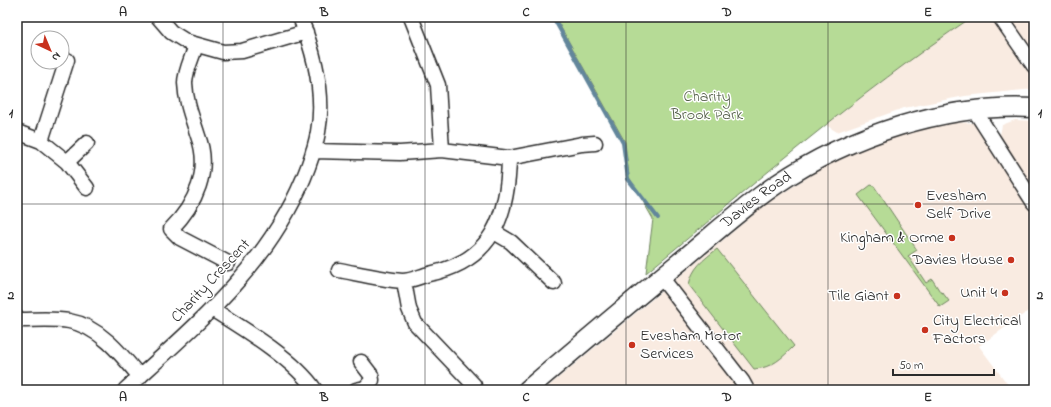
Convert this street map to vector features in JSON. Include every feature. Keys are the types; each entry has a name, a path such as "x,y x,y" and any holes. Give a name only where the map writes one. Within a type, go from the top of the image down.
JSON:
{"street":[{"path":"158,17 170,32 179,38 196,45 223,52 242,51 306,32"},
{"name":"Charity Crescent","path":"126,390 212,309 260,257 286,216 301,186 318,132 320,113 319,86 306,32 300,17"},
{"path":"411,17 438,85 442,150"},
{"path":"1000,17 1034,66"},
{"path":"196,45 185,81 191,120 199,136 203,155 203,169 201,183 190,207 172,229 180,238 228,263"},
{"path":"42,141 64,70"},
{"name":"Davies Road","path":"527,390 661,277 776,184 815,161 869,137 920,120 975,111 1019,107 1034,108"},
{"path":"975,111 1034,202"},
{"path":"17,132 42,141 67,162 87,188"},
{"path":"67,162 88,143"},
{"path":"313,151 400,153 442,150 509,158 582,144 595,143"},
{"path":"339,270 404,281 454,267 480,249 494,232 504,205 509,180 509,158"},
{"path":"494,232 511,242 554,283"},
{"path":"661,277 742,381 747,390"},
{"path":"404,281 409,309 415,323 474,385"},
{"path":"212,309 275,352 309,381 315,390"},
{"path":"17,320 69,320 81,324 107,341 140,377"},
{"path":"356,390 365,388 372,380 371,375 361,362"}],"shaded area":[{"path":"972,17 1034,17 1034,89 965,96 904,108 837,132 826,125 929,45"},
{"path":"1015,120 1034,121 1034,189 1000,135 1002,125"},
{"path":"949,122 975,123 1034,217 1034,307 979,346 1012,390 544,390 766,204 823,167 860,149 899,135"}],"green space":[{"name":"Charity Brook Park","path":"555,17 972,17 929,46 806,141 646,273 653,219 629,177 625,142"},
{"path":"871,185 874,186 917,250 908,256 926,283 932,279 941,293 942,292 949,301 940,307 858,195"},
{"path":"717,249 794,346 781,358 766,367 754,369 689,285 695,269"}],"waterway":[{"path":"553,17 623,143 628,179 658,218"}],"place":[{"name":"Evesham Self Drive","path":"918,205"},
{"name":"Kingham & Orme","path":"952,238"},
{"name":"Davies House","path":"1011,260"},
{"name":"Unit 4","path":"1005,293"},
{"name":"Tile Giant","path":"897,296"},
{"name":"City Electrical Factors","path":"925,330"},
{"name":"Evesham Motor Services","path":"632,345"}]}
